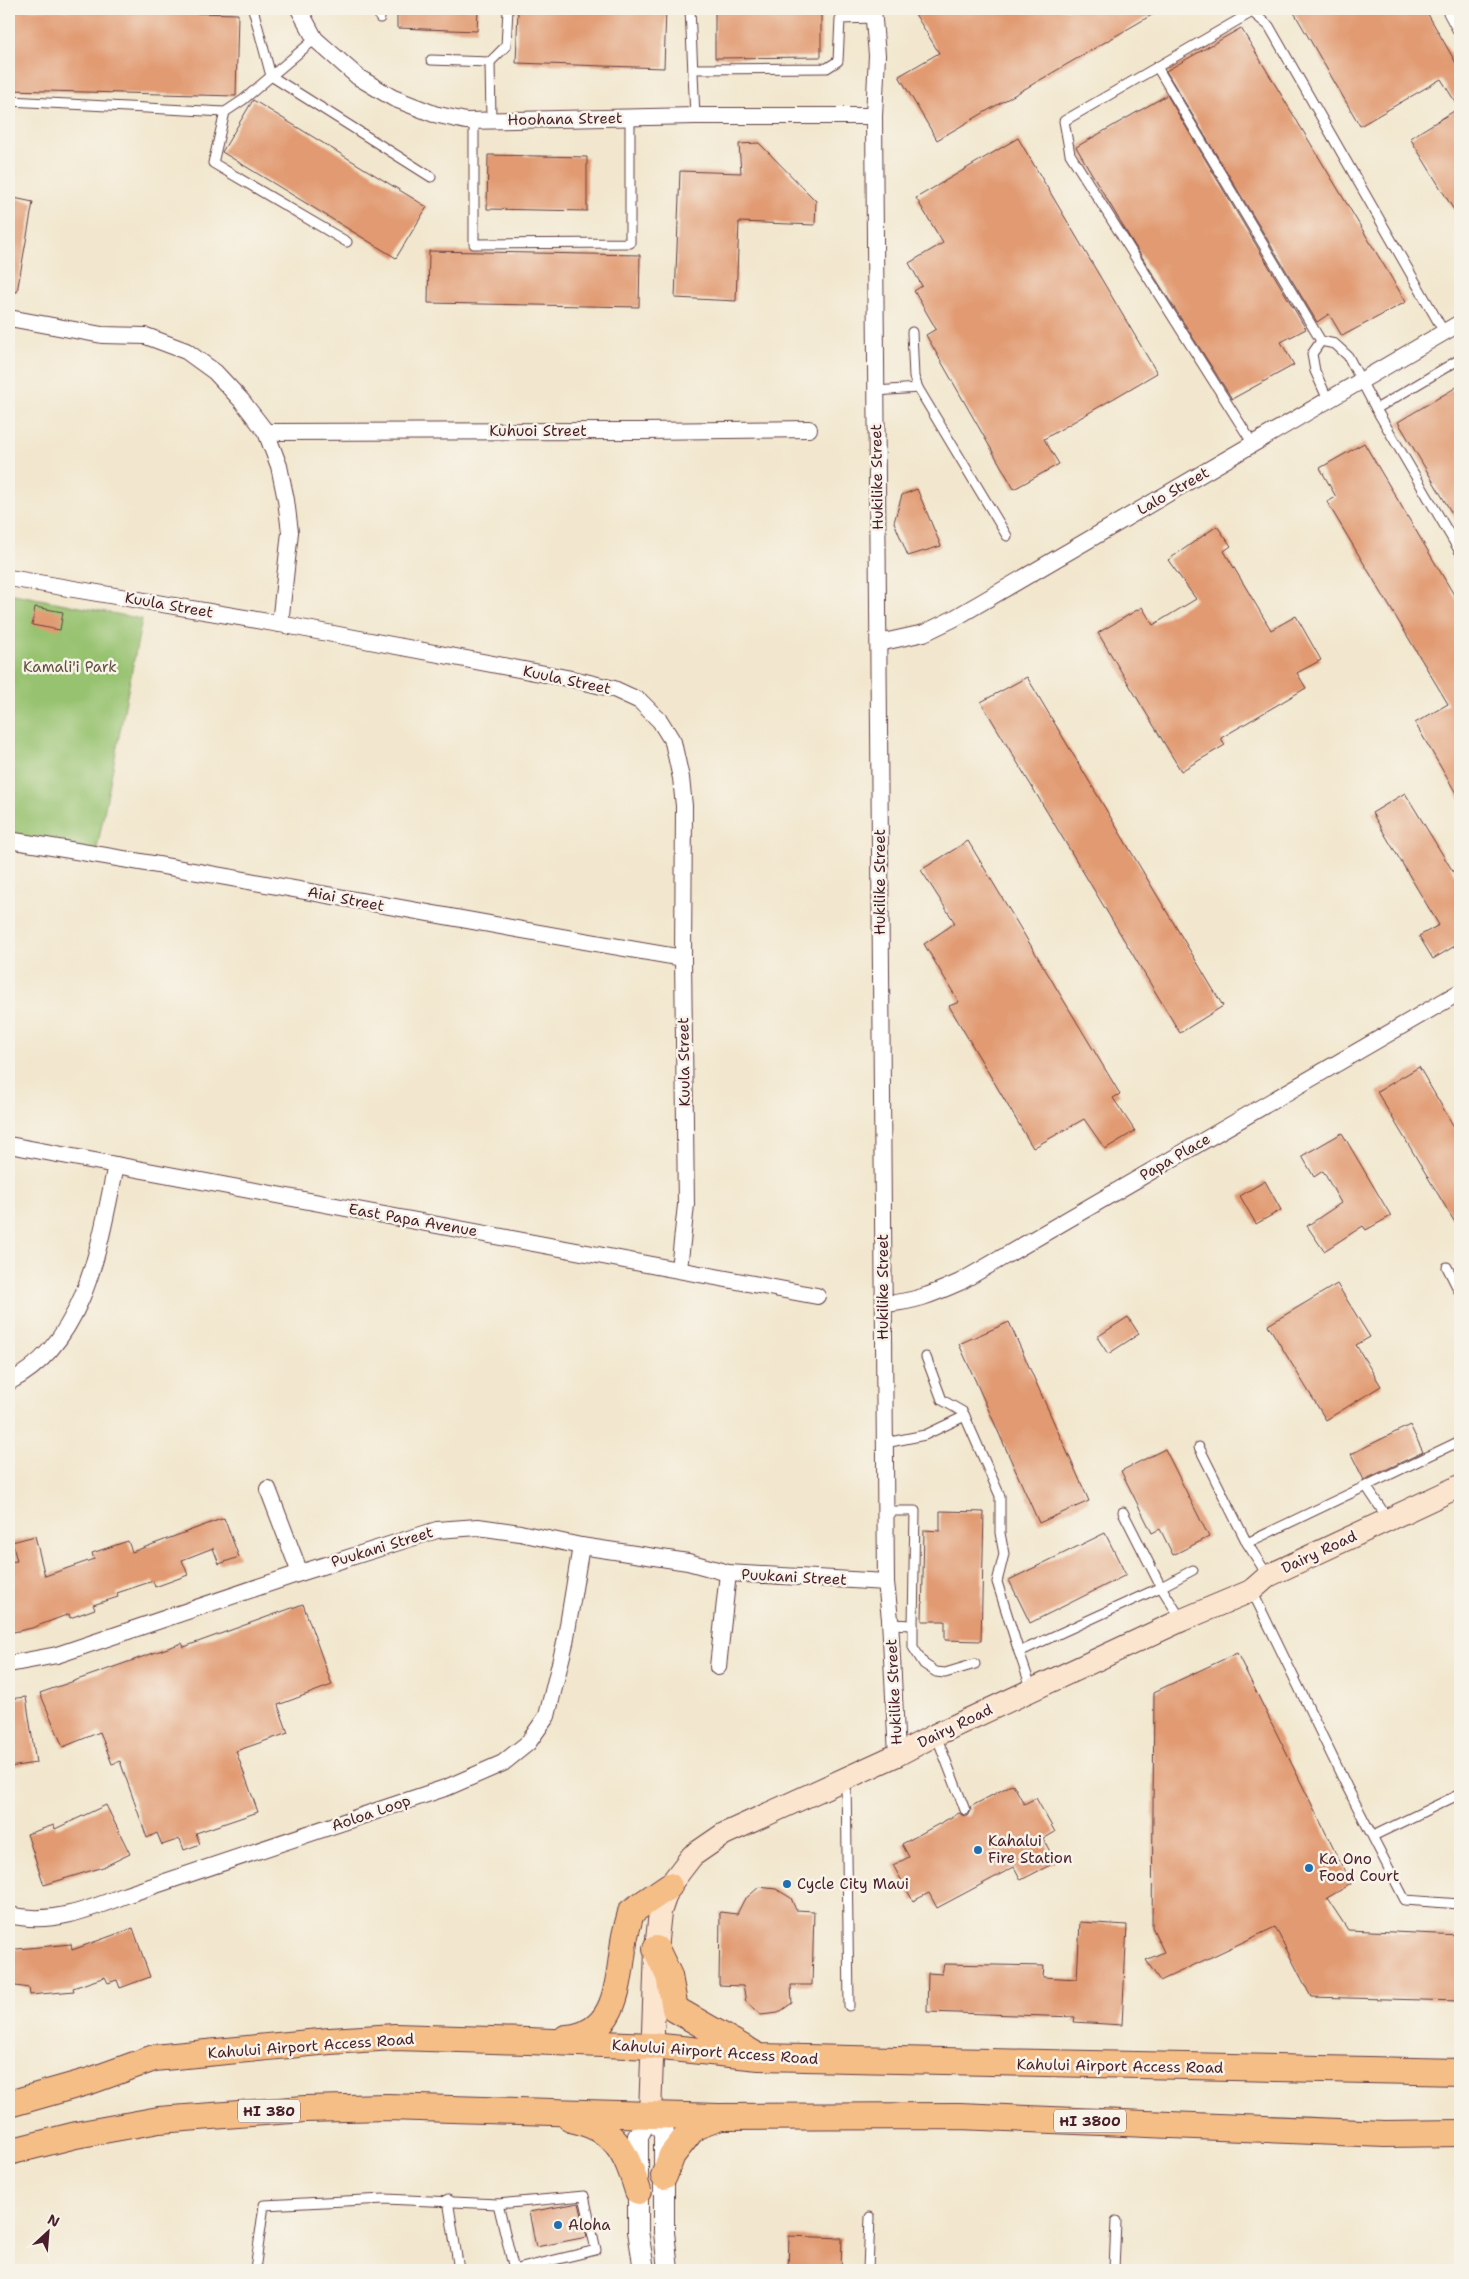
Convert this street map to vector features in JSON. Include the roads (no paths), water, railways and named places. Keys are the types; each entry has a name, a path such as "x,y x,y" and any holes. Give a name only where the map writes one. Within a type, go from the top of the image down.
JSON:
{"main road":[{"name":"Dairy Road","path":"650,2114 656,1949 660,1912 669,1886 692,1856 724,1834 897,1755 935,1735 1182,1620 1252,1591 1268,1576 1389,1521 1460,1486"},
{"path":"528,2041 572,2038 587,2033 602,2023 616,1995 624,1940 631,1912 669,1886"},
{"path":"656,1949 669,1976 675,2009 759,2057"},
{"name":"Kahului Airport Access Road","path":"9,2104 90,2081 154,2058 395,2037 652,2046 759,2057 1460,2072"},
{"name":"HI 380","path":"9,2152 76,2135 159,2120 305,2108 387,2107 650,2114"},
{"path":"533,2111 591,2124 602,2130 624,2153 638,2191"},
{"name":"HI 3800","path":"650,2114 719,2117 959,2116 1384,2134 1460,2133"},
{"path":"664,2176 672,2155 694,2127 719,2117"}],"street":[{"name":"Hoohana Street","path":"299,9 315,39 358,77 393,98 434,114 466,121 695,116 874,116"},
{"name":"Hukilike Street","path":"874,13 877,55 874,116 886,1582 897,1755"},
{"path":"9,318 102,335 146,336 186,352 215,372 242,401 266,432 279,466 290,532 280,624"},
{"name":"Lalo Street","path":"879,643 924,633 953,620 1460,323"},
{"name":"Kuhuoi Street","path":"266,432 809,429"},
{"name":"Kuula Street","path":"9,578 280,624 577,680 614,689 640,701 660,721 673,742 681,778 684,806 683,958 686,1205 679,1269"},
{"name":"Aiai Street","path":"9,840 131,859 467,922 683,958"},
{"name":"Papa Place","path":"884,1304 905,1303 924,1298 960,1282 1460,992"},
{"name":"East Papa Avenue","path":"9,1145 817,1296"},
{"path":"9,1382 32,1368 57,1342 85,1292 97,1253 116,1165"},
{"path":"268,1489 300,1572"},
{"name":"Puukani Street","path":"9,1664 56,1655 300,1572 437,1530 478,1527 520,1533 581,1546 688,1562 728,1573 886,1582"},
{"name":"Aoloa Loop","path":"9,1915 21,1918 64,1917 90,1909 126,1895 448,1787 503,1763 528,1743 547,1716 566,1643 581,1546"},
{"path":"718,1667 728,1573"},
{"path":"644,2270 638,2231 638,2136 650,2114 664,2134 664,2232 668,2270"}],"lane":[{"path":"253,9 271,76 431,178"},
{"path":"491,120 490,62 506,46 508,9"},
{"path":"690,9 695,116"},
{"path":"1446,9 1460,35"},
{"path":"1253,444 1070,154 1064,121 1252,12 1269,26 1444,332"},
{"path":"693,69 827,68 838,61 840,19 874,13"},
{"path":"9,101 225,112 243,100 315,39"},
{"path":"431,60 490,62"},
{"path":"1157,67 1321,341 1335,344 1348,356 1360,381 1460,552"},
{"path":"225,112 213,163 347,242"},
{"path":"474,121 474,244 630,243 630,118"},
{"path":"912,332 914,377 918,388 1007,536"},
{"path":"1321,341 1312,354 1315,371 1328,400"},
{"path":"1376,408 1460,359"},
{"path":"876,391 918,388"},
{"path":"1446,1267 1460,1293"},
{"path":"926,1357 942,1400 963,1412 1000,1496 1000,1533 1004,1554 997,1582 1032,1690"},
{"path":"885,1443 925,1435 965,1416"},
{"path":"1247,1543 1460,1441"},
{"path":"1199,1447 1247,1543 1268,1576"},
{"path":"1366,1486 1389,1521"},
{"path":"886,1511 915,1511 914,1647 924,1664 936,1672 945,1672 974,1664"},
{"path":"1123,1512 1161,1586 1182,1620"},
{"path":"1019,1652 1193,1570"},
{"path":"1252,1591 1346,1787 1405,1900 1460,1904"},
{"path":"890,1624 913,1625"},
{"path":"935,1735 965,1810"},
{"path":"846,1778 849,2006"},
{"path":"1373,1836 1460,1794"},
{"path":"255,2270 264,2205 385,2199 448,2200 498,2204 584,2196 596,2250 514,2270 498,2204"},
{"path":"448,2200 459,2270"},
{"path":"868,2270 870,2217"},
{"path":"1114,2270 1116,2221"}],"place":[{"name":"Kahalui Fire Station","path":"978,1850"},
{"name":"Ka Ono Food Court","path":"1309,1868"},
{"name":"Cycle City Maui","path":"787,1884"},
{"name":"Aloha","path":"558,2225"}],"park label":[{"name":"Kamali'i Park","path":"70,667"}]}
